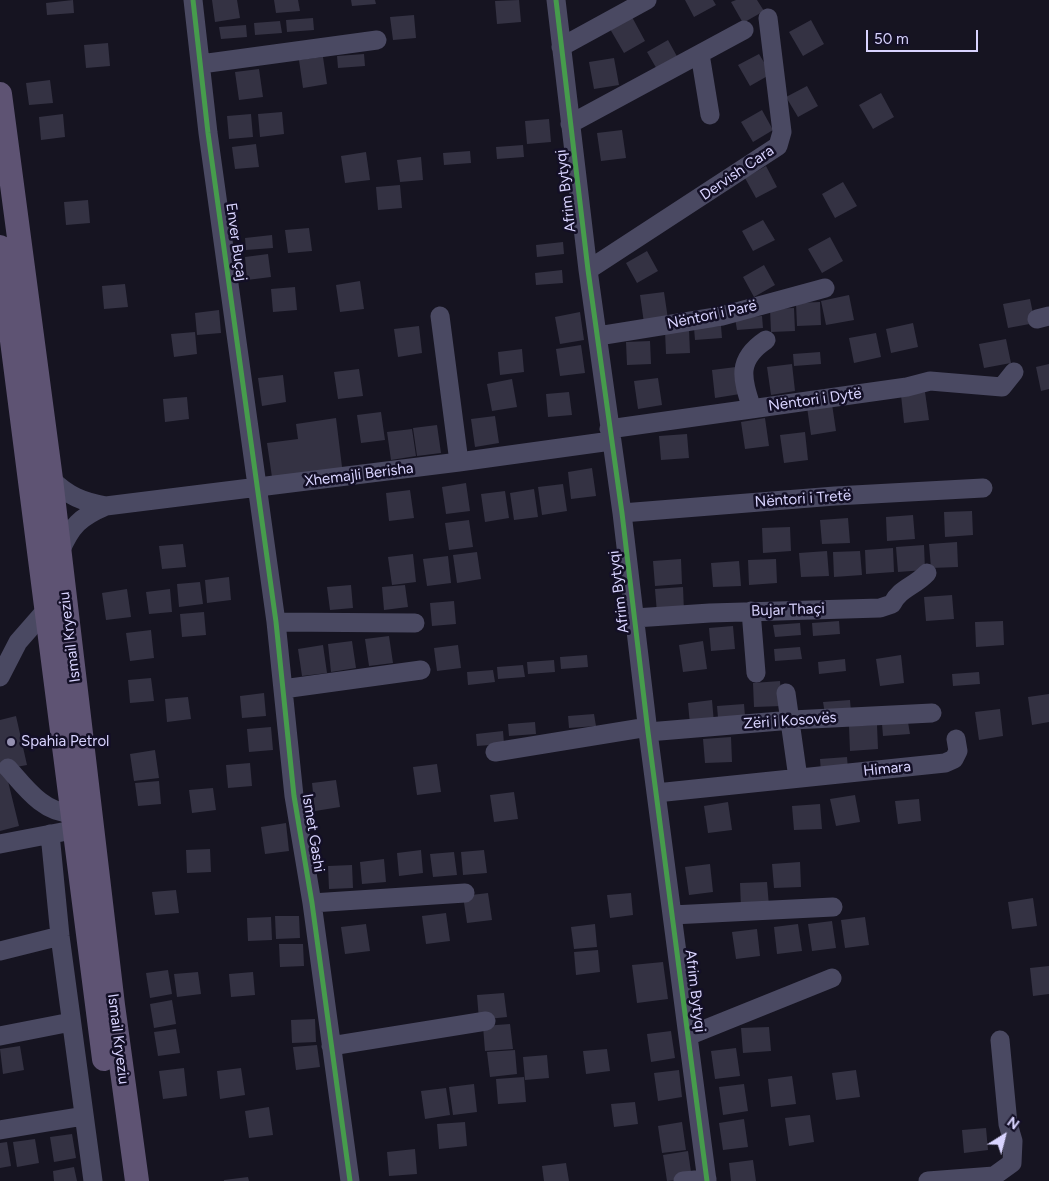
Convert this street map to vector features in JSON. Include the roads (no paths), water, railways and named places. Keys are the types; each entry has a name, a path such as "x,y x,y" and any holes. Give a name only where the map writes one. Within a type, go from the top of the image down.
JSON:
{"main road":[{"name":"Ismail Kryeziu","path":"0,94 52,479 60,552 80,823 121,1181"},
{"name":"Ismail Kryeziu","path":"0,247 46,610 120,1059 137,1181"}],"street":[{"name":"Enver Buçaj","path":"193,0 258,488"},
{"name":"Afrim Bytyqi","path":"556,0 588,270 622,512 656,793 707,1180 683,1181"},
{"path":"561,47 647,0"},
{"name":"Dervish Cara","path":"588,270 778,146 782,132 768,18"},
{"path":"570,124 744,30"},
{"path":"201,64 377,40"},
{"path":"700,54 710,115"},
{"name":"Nëntori i Parë","path":"598,336 722,316 825,288"},
{"path":"440,316 459,462"},
{"path":"752,409 745,388 743,366 752,350 766,340"},
{"name":"Nëntori i Dytë","path":"610,435 752,409 907,387 930,381 1002,387 1014,372"},
{"name":"Xhemajli Berisha","path":"60,552 67,534 77,522 88,513 106,506 459,462 610,435"},
{"name":"Xhemajli Berisha","path":"52,479 70,496 87,503 106,506"},
{"name":"Ismet Gashi","path":"258,488 276,622 294,796 312,903 330,1046 350,1181"},
{"name":"Nëntori i Tretë","path":"622,512 835,496 983,488"},
{"name":"Bujar Thaçi","path":"635,618 751,611 880,608 892,604 897,593 917,583 926,573"},
{"path":"0,676 18,642 46,610"},
{"path":"751,611 756,673"},
{"path":"276,622 415,623"},
{"path":"283,689 421,670"},
{"path":"786,693 792,720 798,778"},
{"name":"Zëri i Kosovës","path":"648,730 932,713"},
{"path":"495,752 648,730"},
{"name":"Himara","path":"656,793 945,763 954,759 958,751 956,739"},
{"path":"8,768 36,799 80,823"},
{"path":"0,844 50,834 80,823"},
{"path":"50,834 60,936 93,1181"},
{"path":"312,903 465,893"},
{"path":"672,916 833,907"},
{"path":"0,951 60,936"},
{"path":"688,1036 832,978"},
{"path":"330,1046 486,1020"},
{"path":"0,1036 71,1022"},
{"path":"928,1181 994,1179 1012,1163 1013,1141 1008,1124 1000,1040"},
{"path":"0,1130 84,1116"}],"place":[{"name":"Spahia Petrol","path":"11,742"}]}
